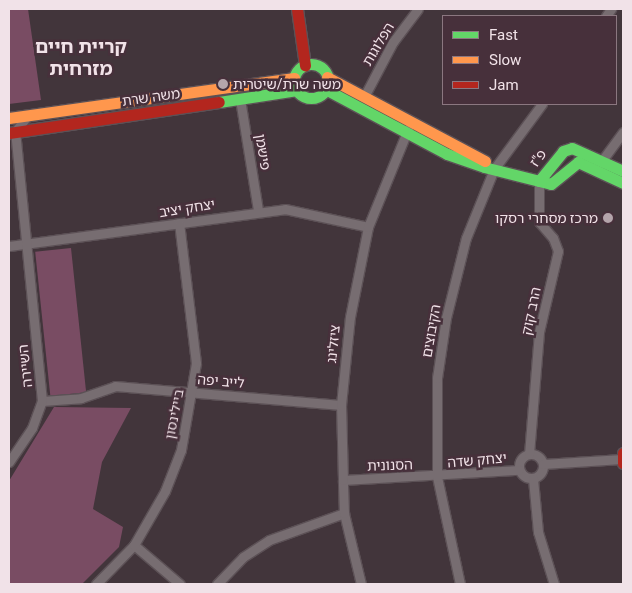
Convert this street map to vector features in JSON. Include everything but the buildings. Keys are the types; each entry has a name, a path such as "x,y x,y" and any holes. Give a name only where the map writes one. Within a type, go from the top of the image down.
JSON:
{"street":[{"path":"297,9 306,65"},
{"name":"הפלוגות","path":"364,95 393,42 418,9"},
{"path":"306,65 319,66 327,77 364,95 494,169"},
{"path":"306,65 294,78 297,90 311,98 325,90"},
{"path":"325,90 327,77"},
{"name":"משה שרת","path":"9,118 294,78"},
{"name":"משה שרת","path":"12,133 297,90"},
{"path":"325,90 447,154 539,181"},
{"name":"פישמן","path":"240,99 258,210"},
{"name":"הקיבוצים","path":"460,584 437,477 437,378 446,318 466,238 494,169 541,105"},
{"path":"12,133 28,115"},
{"path":"403,132 420,126"},
{"name":"ציזלינג","path":"360,584 344,513 341,405 350,317 368,227 403,132"},
{"path":"599,165 623,132"},
{"name":"השיירה","path":"9,462 32,428 42,401 27,243 12,133"},
{"name":"פ\"ז","path":"539,181 554,184 575,162 623,171"},
{"name":"פ\"ז","path":"599,165 623,183"},
{"name":"הרב קוק","path":"529,454 539,332 558,251 553,238 539,222 539,181"},
{"name":"יצחק יציב","path":"9,246 179,224 258,210 319,213 368,227"},
{"name":"ביילינסון","path":"96,584 134,545 168,482 194,393 193,329 179,224"},
{"name":"לייב יפה","path":"42,401 81,398 115,386 341,405"},
{"path":"533,479 519,470 521,460 529,454 543,464 623,459"},
{"path":"533,479 540,475 543,464"},
{"name":"יצחק שדה","path":"437,477 519,470"},
{"name":"הסנונית","path":"343,480 437,477"},
{"path":"533,479 538,532 554,584"},
{"path":"217,584 242,558 269,540 344,513"},
{"path":"134,545 180,584"}],"shaded area":[{"path":"9,9 28,9 41,100 9,104"},
{"path":"71,248 86,392 50,396 35,252"},
{"path":"54,407 131,408 102,462 93,509 123,527 119,547 82,584 9,584 9,481"}],"traffic: fast":[{"path":"311,64 323,69 328,81 323,93 311,98 299,93 294,81 299,69 311,64"},
{"path":"325,89 447,154 484,167 551,184 578,162 623,183"},
{"path":"219,102 297,90"},
{"path":"539,181 563,151 572,148 623,171"}],"traffic: slow":[{"path":"327,77 485,161"},
{"path":"9,118 294,78"}],"traffic: jam":[{"path":"297,9 305,65"},
{"path":"9,133 219,102"},
{"path":"623,453 623,463"}],"place":[{"name":"משה שרת/שיטרית","path":"223,84"},
{"name":"מרכז מסחרי רסקו","path":"608,218"}],"district":[{"name":"קריית חיים מזרחית","path":"81,58"}]}
